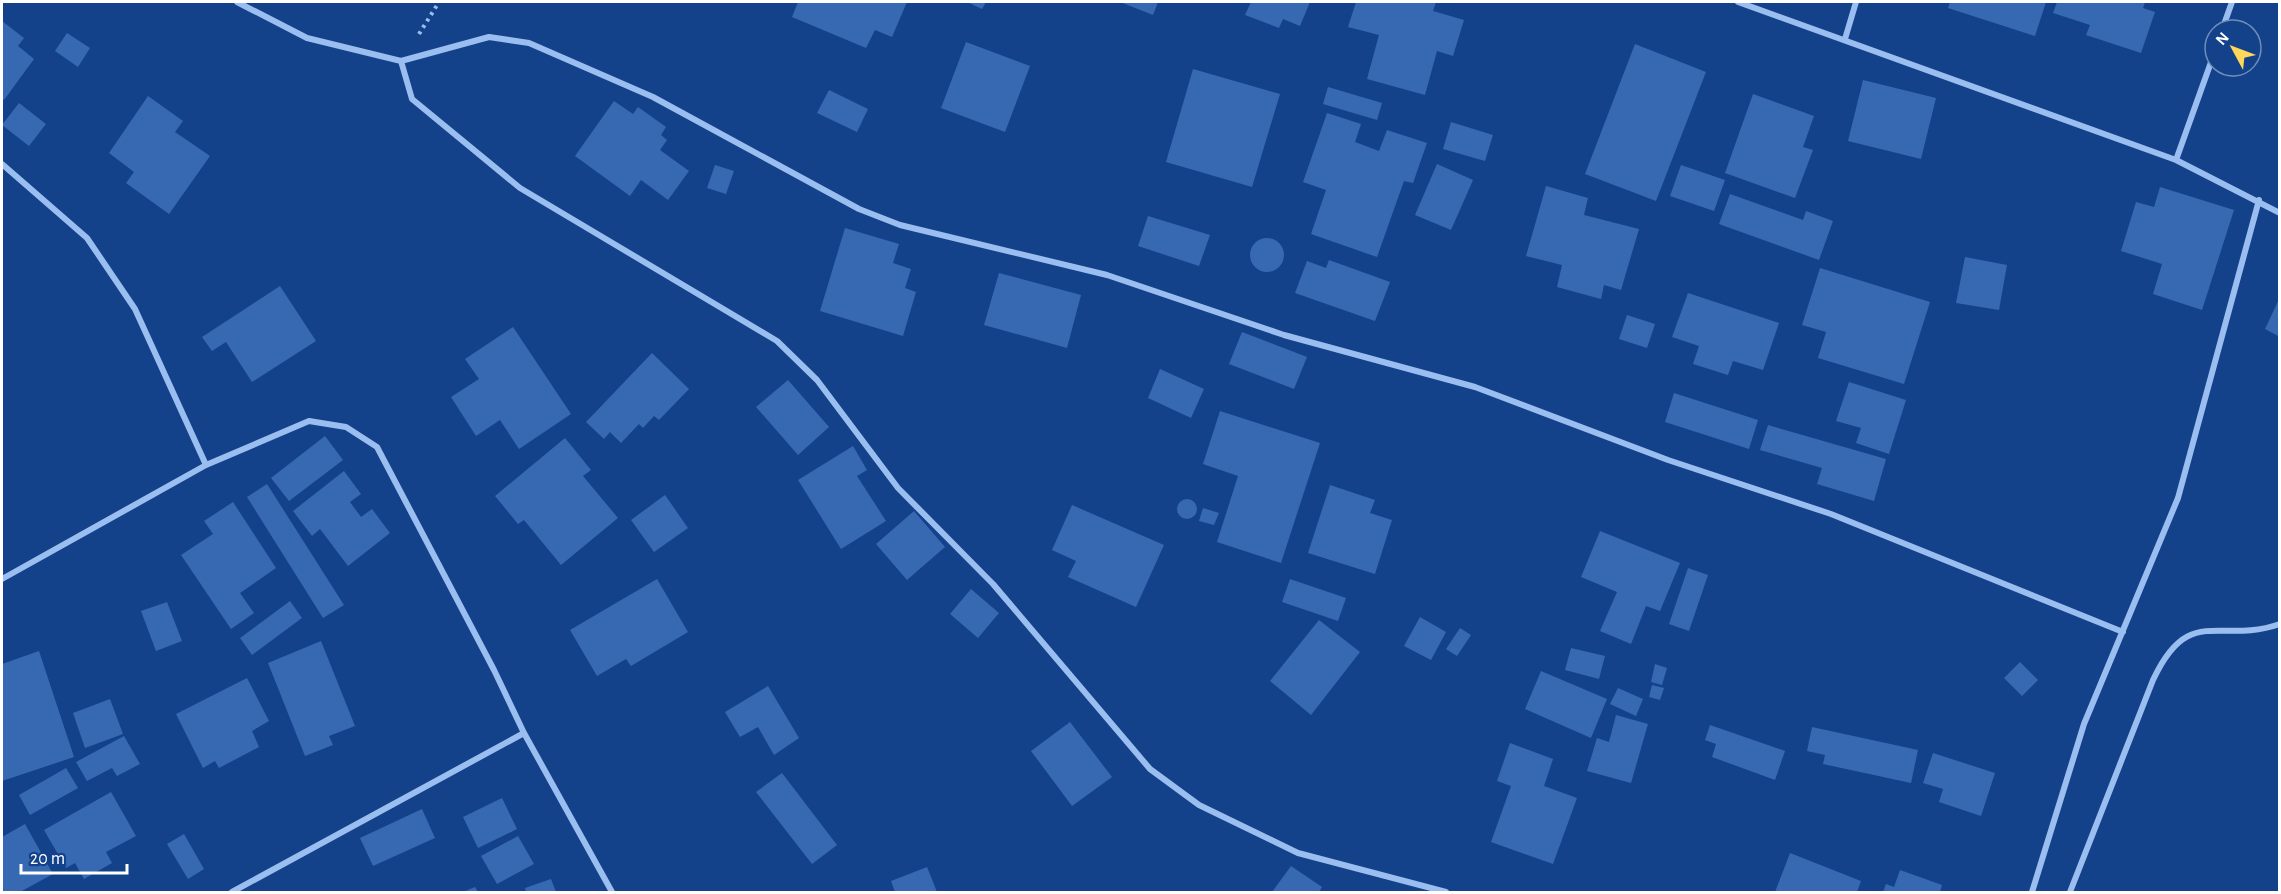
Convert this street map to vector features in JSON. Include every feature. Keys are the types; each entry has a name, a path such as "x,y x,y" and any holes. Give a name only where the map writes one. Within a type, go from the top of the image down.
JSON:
{"street":[{"path":"237,2 307,38 401,61 489,37 529,43 653,97 860,209 900,225 1107,275 1284,335 1475,387 1668,460 1831,514 2123,632"},
{"path":"1738,2 2176,160 2259,200 2280,213"},
{"path":"1845,39 1856,2"},
{"path":"2226,18 2232,2"},
{"path":"401,61 412,99 520,188 777,341 818,380 898,488 993,584 1150,769 1199,805 1298,853 1446,892"},
{"path":"2176,160 2205,78"},
{"path":"2,164 87,238 123,291 135,309 206,465"},
{"path":"2032,892 2084,724 2178,498 2259,200"},
{"path":"2,579 206,465 309,421 346,427 377,447 494,670 524,733 612,892"},
{"path":"2070,892 2153,680 2166,656 2177,643 2194,632 2259,629 2280,624"},
{"path":"232,892 524,733"}],"building":[{"path":"798,2 907,2 892,37 875,30 866,48 792,17"},
{"path":"967,2 986,2 982,9"},
{"path":"1120,2 1158,2 1153,15"},
{"path":"1251,2 1310,2 1300,26 1283,19 1279,28 1245,15"},
{"path":"1356,2 1436,2 1433,11 1464,20 1453,56 1437,51 1425,95 1367,79 1379,35 1348,27"},
{"path":"1950,2 2046,2 2035,36 1948,8"},
{"path":"2057,2 2145,2 2143,8 2155,12 2141,53 2086,35 2090,25 2053,13"},
{"path":"2,21 24,38 18,46 34,59 4,100 2,98"},
{"path":"67,33 90,48 78,67 55,51"},
{"path":"966,42 1030,66 1005,132 941,108"},
{"path":"1635,44 1706,72 1656,201 1585,174"},
{"path":"1193,69 1280,94 1252,187 1166,162"},
{"path":"1863,80 1936,98 1921,159 1848,141"},
{"path":"1328,87 1382,103 1377,120 1323,104"},
{"path":"829,90 868,109 857,132 817,113"},
{"path":"1753,94 1814,116 1803,147 1813,150 1795,198 1725,173"},
{"path":"148,96 183,121 175,132 210,156 169,214 126,183 134,172 109,153"},
{"path":"614,101 633,114 638,107 666,127 661,135 667,140 660,150 689,171 668,200 641,180 630,196 575,156"},
{"path":"19,103 46,124 29,146 2,125"},
{"path":"1327,113 1361,124 1355,142 1379,151 1387,130 1427,143 1413,183 1404,181 1377,257 1311,234 1326,190 1303,182"},
{"path":"1451,122 1493,135 1485,161 1443,149"},
{"path":"1437,164 1473,180 1451,230 1415,215"},
{"path":"715,165 734,171 726,194 707,188"},
{"path":"1681,165 1725,180 1714,211 1670,196"},
{"path":"1546,186 1588,198 1584,215 1639,229 1621,290 1604,285 1601,299 1557,287 1562,265 1526,256"},
{"path":"2160,187 2234,210 2202,310 2153,294 2162,264 2121,251 2136,202 2154,207"},
{"path":"1730,194 1803,220 1806,211 1833,221 1819,260 1719,224"},
{"path":"1148,216 1210,235 1199,266 1138,246"},
{"path":"845,228 899,244 893,263 911,269 905,288 916,292 903,336 820,311"},
{"path":"1267,238 1279,243 1284,255 1279,267 1267,272 1255,267 1250,255 1255,243"},
{"path":"1965,257 2007,265 1999,310 1956,303"},
{"path":"1329,260 1390,282 1375,321 1295,293 1307,261 1326,268"},
{"path":"1820,268 1930,302 1904,384 1818,358 1826,332 1802,325"},
{"path":"999,273 1081,295 1067,348 984,325"},
{"path":"280,286 316,341 252,382 226,342 212,351 202,337"},
{"path":"1688,293 1779,323 1763,370 1733,361 1728,375 1693,364 1699,346 1672,337"},
{"path":"2280,297 2280,337 2265,329"},
{"path":"1627,315 1655,324 1647,348 1619,339"},
{"path":"513,327 571,414 519,449 500,420 476,436 451,397 479,379 465,359"},
{"path":"1242,332 1307,357 1294,389 1229,364"},
{"path":"652,353 689,389 659,420 654,416 643,428 639,424 621,443 610,432 604,439 586,422"},
{"path":"1160,369 1204,389 1191,418 1148,398"},
{"path":"788,380 829,427 798,455 756,407"},
{"path":"1849,382 1906,400 1889,454 1856,443 1861,428 1836,421"},
{"path":"1674,393 1758,420 1749,449 1665,422"},
{"path":"1220,411 1320,443 1281,563 1217,542 1238,476 1203,464"},
{"path":"1768,425 1886,459 1874,501 1817,484 1822,468 1760,450"},
{"path":"325,436 343,460 289,501 271,478"},
{"path":"565,438 591,470 583,476 618,518 561,565 524,520 518,524 495,496"},
{"path":"853,446 867,470 857,476 886,521 841,549 798,480"},
{"path":"344,471 361,494 350,502 361,517 372,509 390,533 348,566 320,529 312,536 293,511"},
{"path":"267,484 344,605 323,618 247,497"},
{"path":"1330,485 1375,500 1370,513 1392,520 1375,574 1308,553"},
{"path":"665,495 688,528 654,552 631,520"},
{"path":"1187,499 1194,502 1197,509 1194,516 1187,519 1180,516 1177,509 1180,502"},
{"path":"233,502 276,568 240,593 254,613 231,629 181,555 213,534 204,521"},
{"path":"1072,505 1164,545 1136,607 1068,577 1076,561 1052,550"},
{"path":"1203,508 1219,513 1214,525 1199,521"},
{"path":"914,511 945,547 907,580 876,544"},
{"path":"1600,531 1680,563 1660,611 1646,606 1631,644 1600,631 1617,592 1581,577"},
{"path":"1688,568 1708,575 1689,631 1669,624"},
{"path":"657,579 688,632 631,666 626,659 597,676 570,630"},
{"path":"1290,579 1346,598 1338,621 1282,602"},
{"path":"971,589 999,613 978,638 950,614"},
{"path":"290,601 302,618 252,655 240,638"},
{"path":"167,602 182,641 156,651 141,611"},
{"path":"1420,617 1446,632 1431,660 1404,646"},
{"path":"1319,620 1360,652 1311,715 1270,681"},
{"path":"1460,628 1471,635 1457,656 1446,649"},
{"path":"321,641 355,726 329,736 333,745 305,756 268,663"},
{"path":"1571,648 1605,656 1599,679 1565,670"},
{"path":"39,651 74,757 2,781 2,664"},
{"path":"2020,662 2038,680 2022,696 2004,678"},
{"path":"1655,664 1667,668 1662,685 1651,682"},
{"path":"1541,671 1607,699 1591,738 1525,709"},
{"path":"247,678 269,721 252,731 259,747 219,768 215,761 203,768 176,714"},
{"path":"1652,685 1664,688 1660,700 1649,697"},
{"path":"768,686 799,738 774,755 758,727 740,737 725,712"},
{"path":"1618,688 1643,699 1636,716 1610,704"},
{"path":"110,699 123,734 85,748 73,713"},
{"path":"1616,715 1648,724 1631,783 1587,771 1597,738 1609,742"},
{"path":"1070,722 1112,777 1072,806 1031,751"},
{"path":"1710,725 1785,751 1775,780 1712,757 1716,744 1705,740"},
{"path":"1812,727 1918,750 1911,783 1823,764 1825,755 1807,751"},
{"path":"124,736 140,764 117,776 112,768 87,781 76,762"},
{"path":"1510,743 1553,759 1544,786 1577,798 1553,864 1491,842 1511,786 1497,781"},
{"path":"1933,753 1995,773 1981,816 1939,802 1943,789 1923,783"},
{"path":"66,768 78,788 30,815 19,795"},
{"path":"782,773 837,845 812,864 756,792"},
{"path":"111,792 136,836 106,852 112,863 84,879 75,863 66,868 44,830"},
{"path":"502,798 517,829 478,848 463,817"},
{"path":"422,809 435,838 373,866 360,838"},
{"path":"25,824 53,874 20,892 2,892 2,837"},
{"path":"184,834 204,869 188,879 167,844"},
{"path":"518,836 534,864 497,884 481,856"},
{"path":"1790,853 1861,881 1857,892 1775,892"},
{"path":"1291,866 1322,887 1319,892 1272,892"},
{"path":"927,867 937,892 895,892 891,881"},
{"path":"1900,870 1942,885 1940,892 1883,892 1886,884 1894,887"},
{"path":"551,879 556,892 526,892 525,888"},
{"path":"475,887 478,892 463,892"}]}
